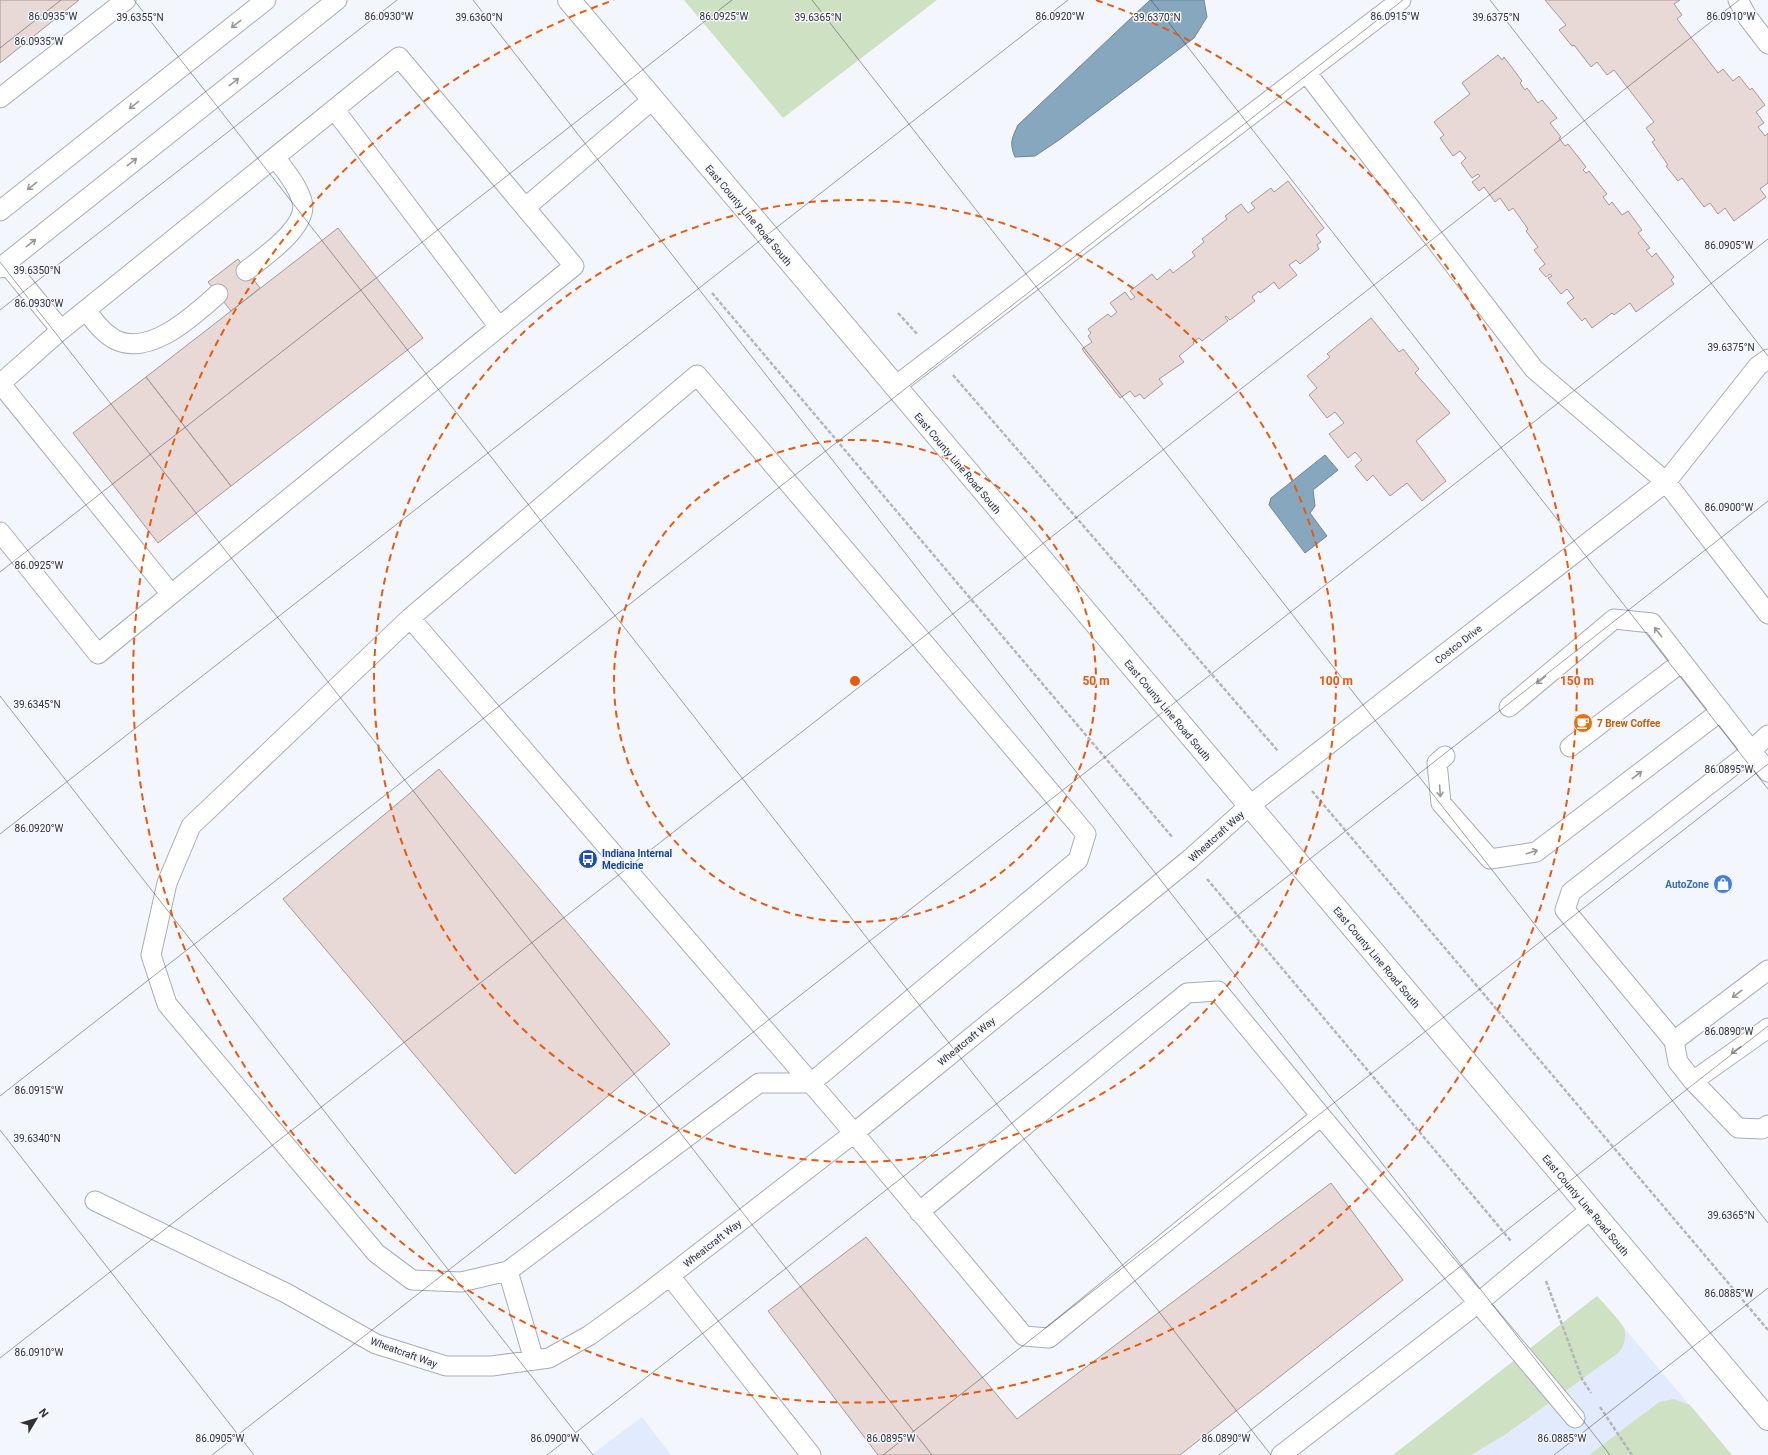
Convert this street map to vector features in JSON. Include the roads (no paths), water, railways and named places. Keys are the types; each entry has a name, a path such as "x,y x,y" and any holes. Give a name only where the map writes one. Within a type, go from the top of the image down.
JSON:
{"main road":[{"name":"East County Line Road South","path":"569,0 894,387 1768,1419"}],"lane":[{"path":"0,98 126,0"},
{"path":"0,211 266,0"},
{"path":"61,330 3,265 337,0"},
{"path":"894,387 1401,0"},
{"path":"1738,0 1748,18 1768,44"},
{"path":"0,532 98,654 574,266 399,57 61,330 0,384 171,594"},
{"path":"1306,72 1534,369 1666,482 1768,614"},
{"path":"526,207 652,100"},
{"path":"334,109 499,327"},
{"path":"246,271 279,244 299,223 303,202 294,183 275,157"},
{"path":"86,310 98,326 114,339 130,344 149,342 174,330 218,294"},
{"name":"Costco Drive","path":"1249,806 1666,482 1758,366 1768,359"},
{"path":"697,375 1086,834 1078,860 811,1083 759,1083 508,1271 461,1282 412,1280 376,1253 167,1004 151,955 167,883 190,826 410,618 697,375"},
{"path":"410,618 854,1132 919,1212 1024,1336 1049,1338 1321,1116"},
{"path":"1508,707 1614,619 1652,623 1768,772"},
{"path":"1570,746 1682,662"},
{"path":"1445,756 1437,763 1440,803 1490,859 1536,852 1721,711"},
{"path":"1768,735 1752,750 1571,892 1565,910 1674,1041 1678,1062 1693,1081 1738,1128 1762,1129 1768,1125"},
{"name":"Wheatcraft Way","path":"95,1201 286,1293 376,1344 446,1366 492,1366 549,1358 590,1334 670,1276 854,1132 1190,859 1249,806"},
{"path":"1674,1041 1768,970"},
{"path":"919,1212 1187,993 1218,991 1575,1418"},
{"path":"1693,1081 1768,1028"},
{"path":"1281,1455 1478,1303 1590,1210"},
{"path":"508,1271 534,1360"},
{"path":"670,1276 811,1455"}],"water":[{"path":"1150,0 1204,0 1207,17 1194,38 1059,140 1035,156 1015,157 1012,148 1012,141 1018,125"},
{"path":"1325,455 1338,470 1313,490 1315,506 1310,513 1327,536 1305,553 1269,505 1271,498"}],"place":[{"name":"7 Brew Coffee","path":"1583,723"},
{"name":"Indiana Internal Medicine","path":"588,859"},
{"name":"AutoZone","path":"1723,884"}]}
